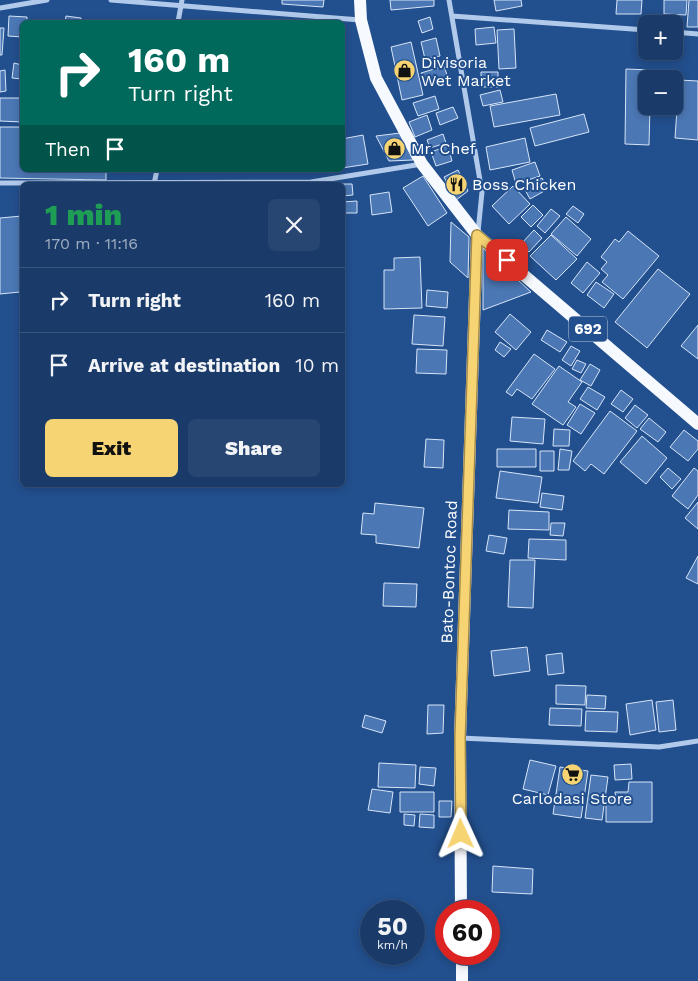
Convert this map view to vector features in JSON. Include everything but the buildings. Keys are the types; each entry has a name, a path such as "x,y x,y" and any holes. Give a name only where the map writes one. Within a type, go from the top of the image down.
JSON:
{"main road":[{"name":"692","path":"360,0 360,20 376,78 422,164 477,235 698,424"},
{"name":"Bato-Bontoc Road","path":"461,900 460,738 477,235"},
{"path":"462,965 462,981"}],"street":[{"path":"0,8 46,0"},
{"path":"111,0 181,3 360,20"},
{"path":"449,0 482,192 477,235"},
{"path":"178,20 181,3"},
{"path":"452,16 638,29"},
{"path":"683,33 698,34"},
{"path":"311,182 422,164"},
{"path":"0,183 20,183"},
{"path":"460,738 659,747 698,741"}],"place":[{"name":"Divisoria Wet Market","path":"405,71"},
{"name":"Mr. Chef","path":"395,148"},
{"name":"Boss Chicken","path":"456,184"},
{"name":"Carlodasi Store","path":"572,774"}],"route":[{"path":"461,834 460,738 477,235 507,260"}]}
